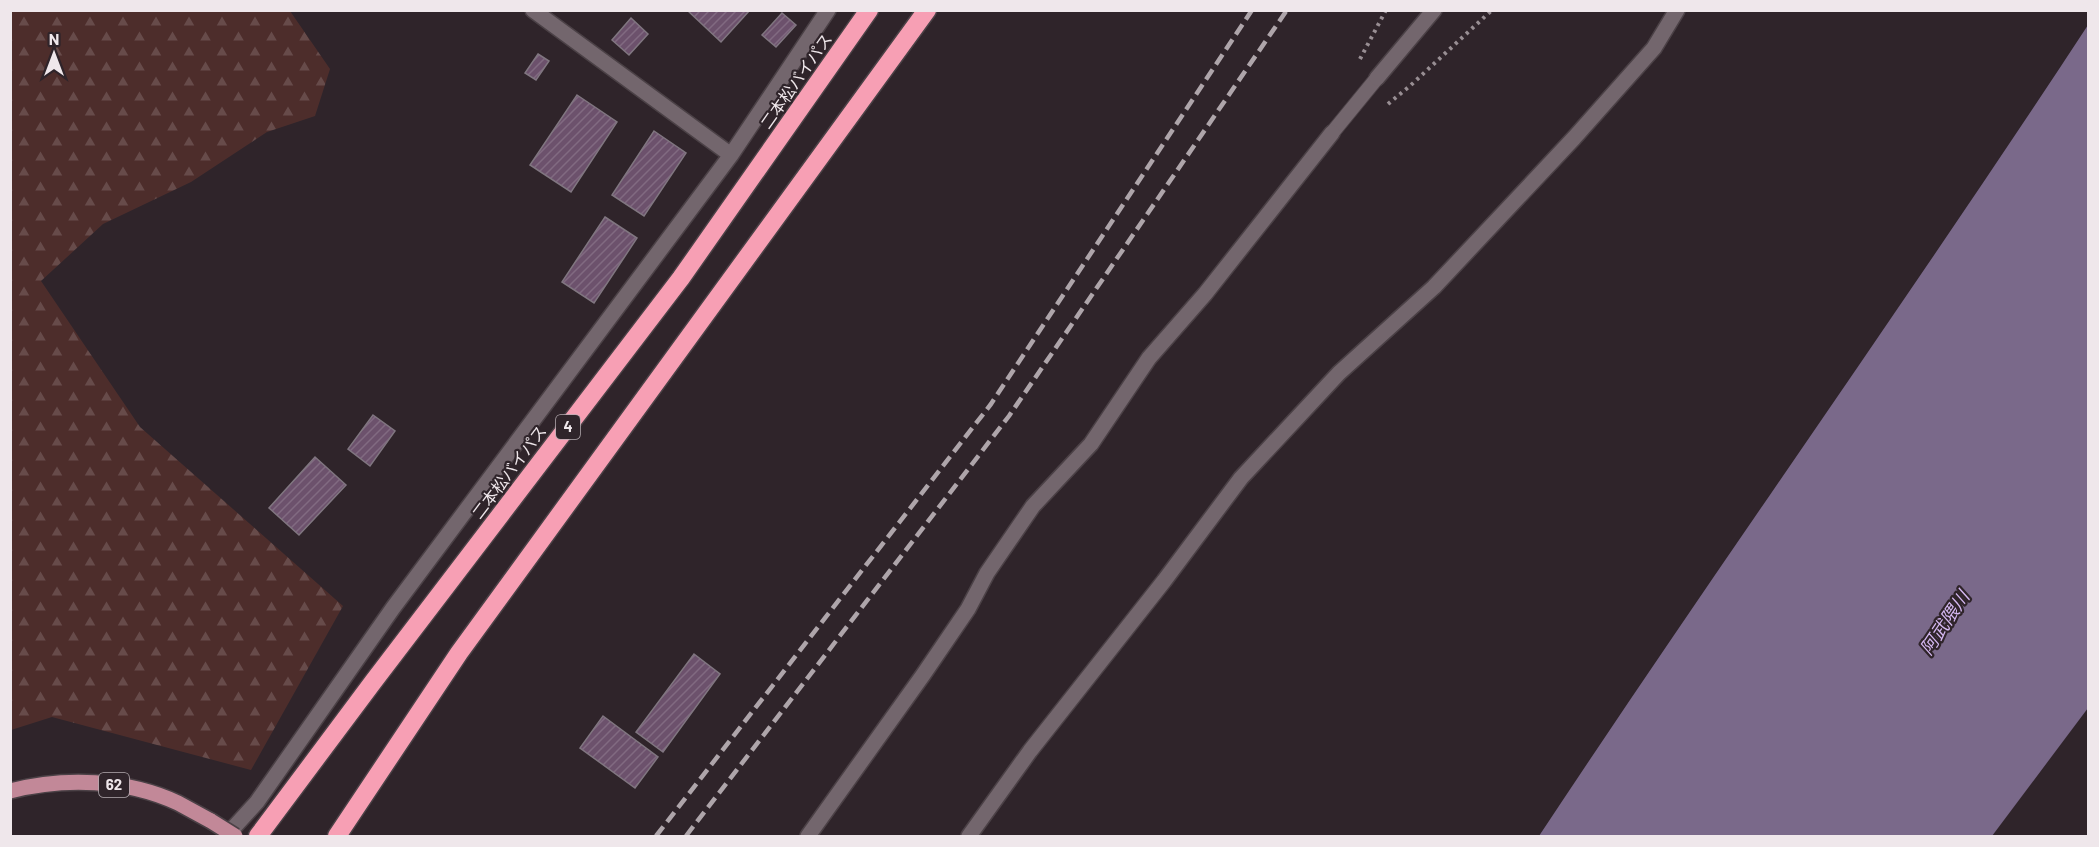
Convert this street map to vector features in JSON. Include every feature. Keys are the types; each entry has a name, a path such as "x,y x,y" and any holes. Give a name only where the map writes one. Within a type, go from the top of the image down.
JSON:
{"highway":[{"name":"二本松バイパス","path":"258,837 373,682 681,278 869,10"},
{"path":"337,837 459,653 927,10"}],"main road":[{"name":"62","path":"10,791 64,783 98,783 133,788 177,803 235,837"}],"street":[{"path":"533,10 731,154"},
{"path":"226,837 257,802 393,608 731,154 828,10"},
{"path":"1377,78 1434,10"},
{"path":"969,837 1030,751 1164,581 1241,478 1339,374 1434,287 1574,138 1654,48 1677,10"},
{"path":"808,837 968,609 987,573 1033,506 1091,444 1149,358 1206,294 1332,133"}],"lane":[{"path":"1332,133 1377,78"}],"green space":[{"path":"11,10 290,11 330,69 315,116 267,132 191,182 103,224 41,281 140,427 343,606 251,770 52,717 11,730"}],"water":[{"name":"阿武隈川","path":"2088,25 2088,708 1992,836 1539,836 1952,229"}],"building":[{"path":"687,10 750,10 721,42"},
{"path":"782,13 796,25 776,47 762,35"},
{"path":"631,18 648,34 629,55 612,40"},
{"path":"538,54 549,61 536,80 525,73"},
{"path":"577,95 617,122 571,192 530,165"},
{"path":"654,131 686,153 644,216 612,195"},
{"path":"605,217 637,238 594,303 562,282"},
{"path":"373,415 395,431 370,466 348,449"},
{"path":"315,457 346,485 299,535 269,508"},
{"path":"694,654 720,674 663,752 636,732"},
{"path":"603,716 658,757 635,788 580,748"}],"railway":[{"path":"656,836 991,404 1252,10"},
{"path":"686,836 1009,416 1287,10"}]}
